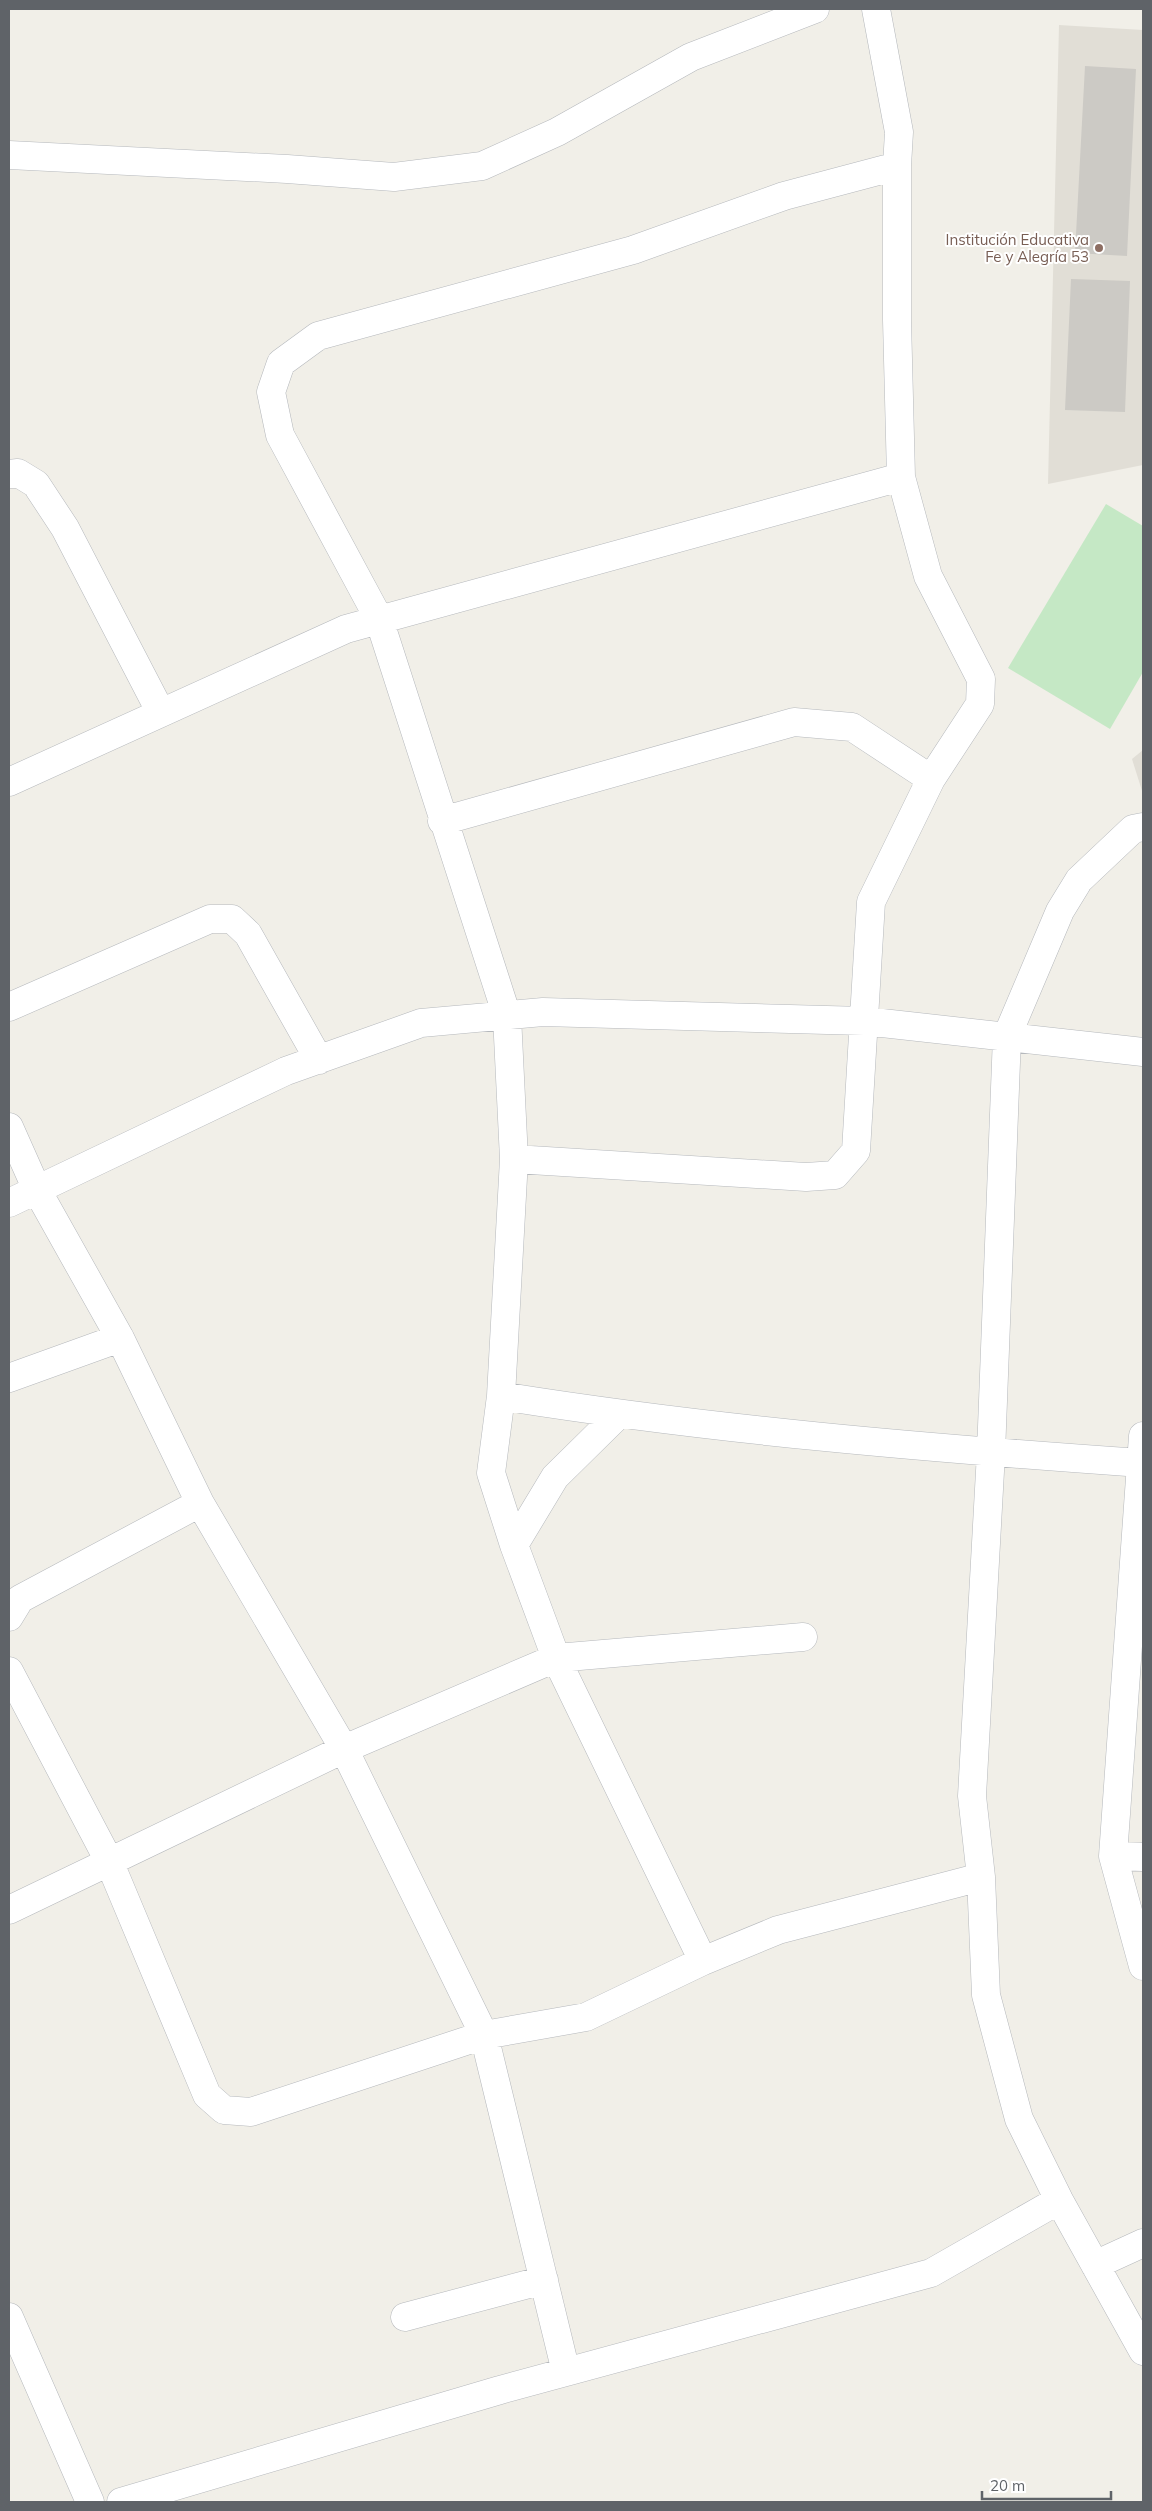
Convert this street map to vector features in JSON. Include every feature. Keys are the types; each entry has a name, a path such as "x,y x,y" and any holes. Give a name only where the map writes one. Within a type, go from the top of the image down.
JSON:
{"street":[{"path":"9,155 287,169 394,177 482,166 557,132 691,57 815,9"},
{"path":"514,1159 806,1177 835,1175 856,1151 871,902 931,779 980,704 980,679 928,576 901,477 896,320 899,132 876,9"},
{"path":"703,1961 556,1658 514,1545 491,1473 501,1396 514,1159 507,1016 442,821 379,620 280,435 271,392 281,363 318,336 633,250 784,196 897,166"},
{"path":"9,474 18,474 36,484 65,528 162,713"},
{"path":"9,782 346,629 901,477"},
{"path":"442,821 794,722 852,727 931,779"},
{"path":"1143,827 1133,829 1078,880 1060,911 1007,1036 991,1453 972,1796 981,1877 986,1995 1019,2119 1058,2200 1143,2351"},
{"path":"9,1007 210,919 232,920 248,934 319,1060"},
{"path":"9,1203 286,1071 421,1023 543,1012 864,1021 1143,1052"},
{"path":"9,1127 37,1190 120,1338 200,1502 344,1749 484,2035 566,2372"},
{"path":"9,1378 120,1338"},
{"path":"501,1396 618,1415 991,1453 1141,1464"},
{"path":"514,1545 555,1477 618,1415"},
{"path":"1143,1436 1113,1856 1143,1966"},
{"path":"9,1617 20,1599 200,1502"},
{"path":"9,1910 344,1749 556,1658 803,1637"},
{"path":"9,1671 109,1861 207,2095 224,2110 251,2112 484,2035 586,2017 703,1961 778,1930 981,1877"},
{"path":"1113,1856 1143,1857"},
{"path":"122,2502 566,2372 931,2273 1058,2200"},
{"path":"1095,2265 1143,2243"},
{"path":"405,2317 544,2280"},
{"path":"9,2317 90,2502"}],"shaded area":[{"name":"Institución Educativa Fe y Alegría 53","path":"1059,25 1143,30 1143,465 1048,484"},
{"path":"1143,750 1143,794 1132,759"}],"green space":[{"path":"1106,504 1143,526 1143,672 1110,729 1008,668"}],"building":[{"path":"1085,66 1136,69 1127,256 1075,253"},
{"path":"1071,279 1130,281 1125,412 1065,410"}],"place":[{"name":"Institución Educativa Fe y Alegría 53","path":"1099,248"}]}
